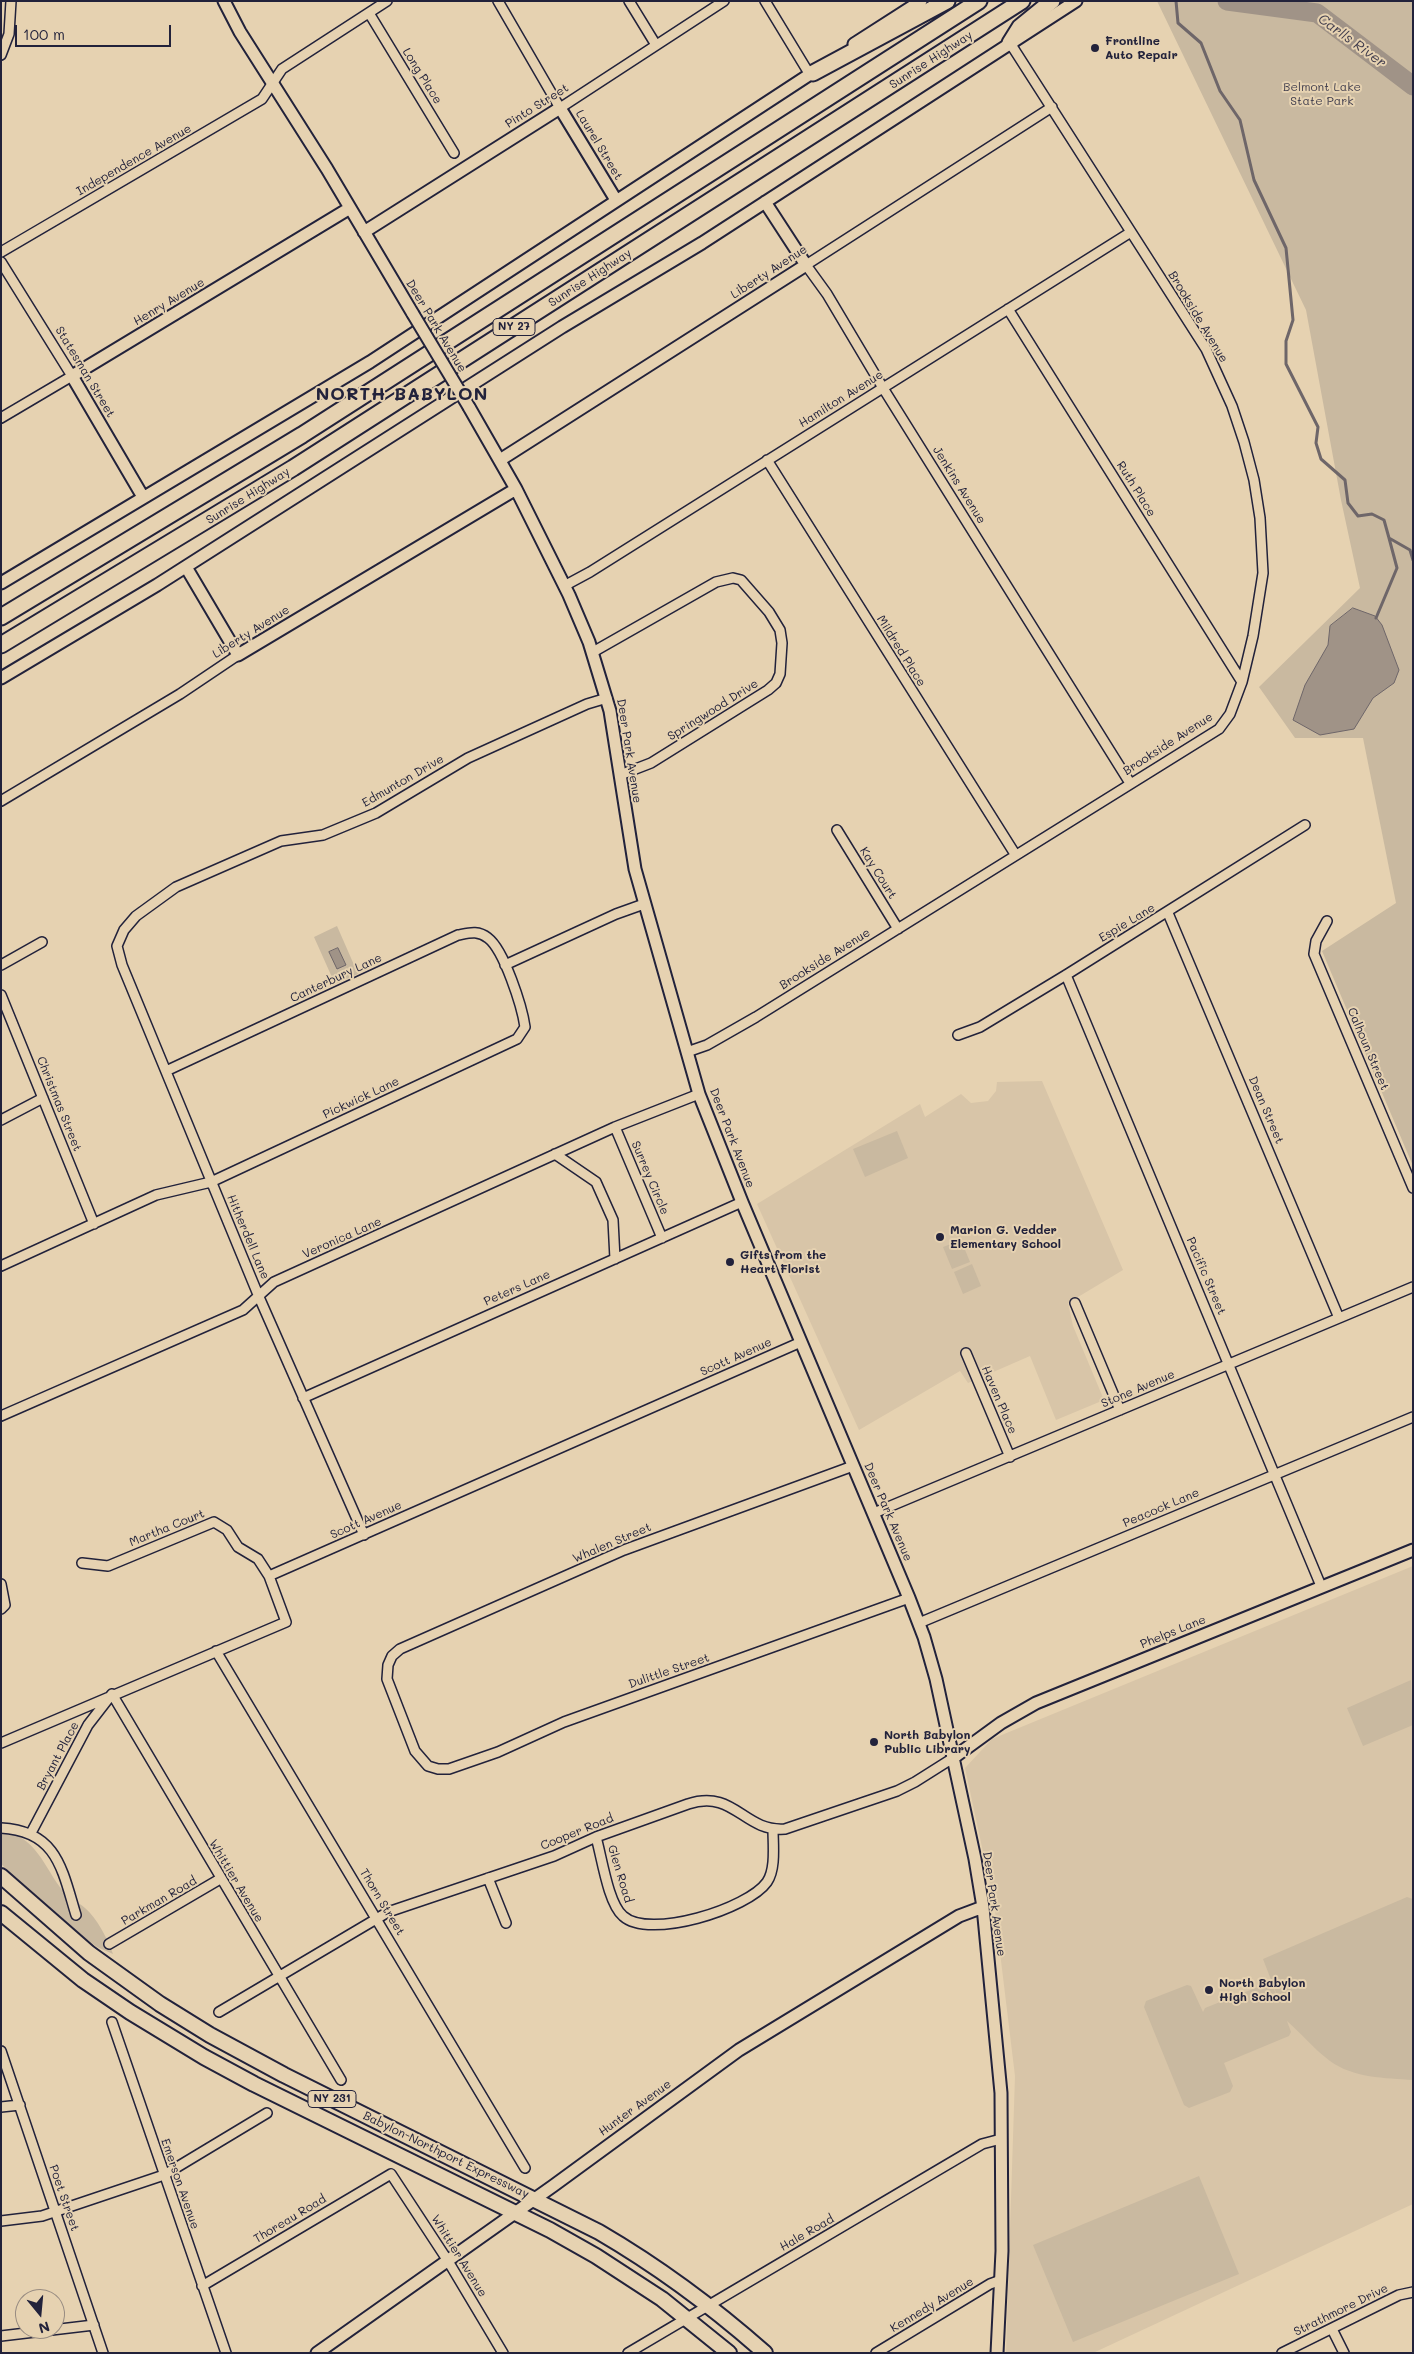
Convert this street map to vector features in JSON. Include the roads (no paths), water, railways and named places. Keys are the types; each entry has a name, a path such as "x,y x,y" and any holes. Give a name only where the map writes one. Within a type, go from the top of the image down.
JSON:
{"highway":[{"path":"811,74 947,1"},
{"name":"Sunrise Highway","path":"1,618 294,440 979,1"},
{"name":"Sunrise Highway","path":"1,645 300,464 1022,1"},
{"path":"1010,43 1020,27 1052,1"}],"main road":[{"name":"Deer Park Avenue","path":"224,1 240,32 350,208 516,488 564,586 593,652 607,698 631,852 644,904 699,1094 742,1202 919,1623 936,1679 975,1859 983,1906 1000,2075 1001,2280 997,2353"},
{"path":"1,583 370,362 921,1"},
{"name":"Sunrise Highway","path":"1,678 186,567 553,332 694,248 1076,1"},
{"name":"Laurel Street","path":"560,108 616,200"},
{"name":"Pinto Street","path":"364,232 560,108"},
{"name":"Jenkins Avenue","path":"765,202 806,265"},
{"name":"Henry Avenue","path":"72,376 350,208"},
{"name":"Liberty Avenue","path":"500,460 806,265"},
{"name":"Statesman Street","path":"72,376 143,498"},
{"name":"Liberty Avenue","path":"238,655 516,488"},
{"path":"186,567 238,655"},
{"name":"Phelps Lane","path":"953,1758 1005,1720 1036,1704 1413,1550"},
{"name":"Babylon-Northport Expressway","path":"1,1876 89,1953 184,2020 284,2075 535,2199 624,2247 708,2305 765,2353"},
{"name":"Hunter Avenue","path":"317,2353 535,2199 746,2045 959,1916 983,1906"},
{"name":"Babylon-Northport Expressway","path":"1,1913 83,1980 130,2012 195,2052 254,2084 515,2213 604,2261 687,2318 729,2353"}],"street":[{"path":"1,55 9,34 11,1"},
{"name":"Independence Avenue","path":"1,252 262,99 282,69 388,1"},
{"name":"Laurel Street","path":"498,1 560,108"},
{"path":"629,1 656,45"},
{"name":"Pinto Street","path":"560,108 724,1"},
{"path":"765,1 811,74"},
{"name":"Long Place","path":"369,13 454,153"},
{"name":"Brookside Avenue","path":"687,1052 707,1045 898,929 1015,854 1219,729 1230,714 1242,682 1254,636 1263,573 1260,518 1254,480 1232,406 1206,350 1010,43"},
{"name":"Liberty Avenue","path":"806,265 1052,107"},
{"name":"Hamilton Avenue","path":"564,586 580,578 1131,232"},
{"name":"Statesman Street","path":"1,262 72,376"},
{"name":"Jenkins Avenue","path":"806,265 827,294 883,388 1130,783"},
{"name":"Ruth Place","path":"1008,308 1242,682"},
{"name":"Henry Avenue","path":"1,418 72,376"},
{"name":"Mildred Place","path":"768,460 1015,854"},
{"name":"Springwood Drive","path":"593,652 716,582 733,578 741,580 748,586 769,612 780,630 782,643 780,674 772,687 652,762 620,775"},
{"name":"Liberty Avenue","path":"1,801 180,694 238,655"},
{"name":"Edmunton Drive","path":"116,946 124,930 136,916 176,887 281,841 323,836 390,806 482,751 587,704 607,698"},
{"name":"Espie Lane","path":"958,1036 980,1027 1168,913 1305,825"},
{"name":"Kay Court","path":"837,830 898,929"},
{"path":"505,965 616,914 644,904"},
{"name":"Dean Street","path":"1168,913 1339,1318"},
{"name":"Calhoun Street","path":"1328,920 1316,941 1314,954 1413,1188"},
{"name":"Canterbury Lane","path":"166,1071 458,935 475,932 488,938 505,965"},
{"path":"1,965 42,942"},
{"name":"Hitherdell Lane","path":"116,946 259,1297 364,1534"},
{"name":"Pickwick Lane","path":"1,1266 156,1195 211,1182 517,1039 525,1026 523,1012 505,965"},
{"name":"Pacific Street","path":"1066,975 1322,1586"},
{"name":"Christmas Street","path":"1,995 94,1224"},
{"name":"Veronica Lane","path":"1,1416 243,1310 274,1282 615,1127 699,1094"},
{"path":"1,1120 43,1098"},
{"name":"Surrey Circle","path":"615,1127 662,1238"},
{"path":"556,1154 596,1182 613,1220 615,1258"},
{"name":"Peters Lane","path":"303,1398 742,1202"},
{"name":"Stone Avenue","path":"874,1514 1413,1287"},
{"path":"1075,1303 1120,1410"},
{"name":"Scott Avenue","path":"269,1576 801,1342"},
{"name":"Haven Place","path":"966,1353 1010,1456"},
{"name":"Peacock Lane","path":"919,1623 1413,1417"},
{"name":"Whalen Street","path":"438,1769 424,1763 415,1751 388,1684 387,1675 390,1661 400,1649 624,1550 853,1466"},
{"name":"Martha Court","path":"82,1563 108,1566 214,1522 227,1530 238,1547 258,1558 269,1576"},
{"path":"1,1743 112,1694 286,1622 269,1576"},
{"path":"1,1584 5,1605 1,1609"},
{"name":"Dulittle Street","path":"438,1769 455,1768 490,1756 564,1722 909,1598"},
{"name":"Thorn Street","path":"216,1651 377,1917 525,2168"},
{"name":"Bryant Place","path":"31,1833 88,1725 112,1694"},
{"name":"Whittier Avenue","path":"112,1694 220,1879 341,2080"},
{"path":"773,1829 799,1825 892,1793 915,1782 953,1758"},
{"name":"Cooper Road","path":"219,2012 377,1917 554,1856 596,1837 688,1804 708,1800 725,1803 760,1826 773,1829"},
{"path":"1,1828 31,1833 45,1843 54,1855 63,1874 76,1915"},
{"name":"Glen Road","path":"596,1837 615,1906 627,1919 646,1924 690,1920 709,1916 732,1906 763,1886 771,1871 773,1829"},
{"path":"488,1878 506,1923"},
{"name":"Parkman Road","path":"109,1944 220,1879"},
{"name":"Emerson Avenue","path":"112,2022 226,2353"},
{"name":"Poet Street","path":"1,2051 103,2353"},
{"path":"1,2107 20,2105"},
{"path":"1,2221 42,2216 164,2175 267,2113"},
{"name":"Hale Road","path":"628,2353 982,2144 1001,2139"},
{"name":"Whittier Avenue","path":"391,2174 448,2261 503,2353"},
{"name":"Thoreau Road","path":"202,2286 391,2174"},
{"name":"Kennedy Avenue","path":"876,2353 990,2284 1001,2280"},
{"name":"Strathmore Drive","path":"1282,2353 1399,2295 1413,2292"},
{"path":"1,2336 94,2325"},
{"path":"1332,2328 1344,2353"}],"waterway":[{"path":"1176,1 1178,23 1201,43 1220,91 1240,120 1254,180 1286,248 1293,320 1286,341 1286,364 1318,427 1316,443 1321,459 1345,480 1348,503 1358,516 1372,514 1384,520 1389,538 1410,550 1413,560"},
{"name":"Carlls River","path":"1227,1 1317,13 1413,86"},
{"path":"1376,618 1397,568 1389,538"}],"place":[{"name":"Frontline Auto Repair","path":"1095,48"},
{"name":"Marion G. Vedder Elementary School","path":"940,1237"},
{"name":"Gifts from the Heart Florist","path":"730,1262"},
{"name":"North Babylon Public Library","path":"874,1742"},
{"name":"North Babylon High School","path":"1209,1990"}],"district":[{"name":"NORTH BABYLON","path":"402,394"}],"park label":[{"name":"Belmont Lake State Park","path":"1322,94"}]}
